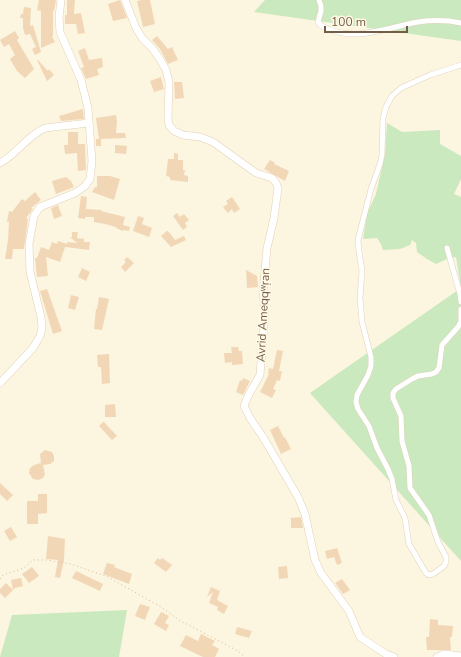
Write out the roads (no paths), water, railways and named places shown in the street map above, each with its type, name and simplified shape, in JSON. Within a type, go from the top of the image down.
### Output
[{"type":"street","points":[[0,382],[33,348],[40,336],[42,328],[41,317],[30,272],[29,254],[31,227],[34,216],[40,207],[75,193],[85,186],[90,178],[92,160],[88,108],[80,80],[60,32],[59,18],[61,0]]},
{"type":"street","name":"Avrid Ameqqʷṛan","points":[[125,0],[136,28],[142,38],[153,49],[166,70],[168,82],[169,126],[174,131],[183,135],[200,137],[213,142],[256,173],[272,178],[276,183],[278,188],[274,218],[267,248],[263,293],[265,310],[260,375],[244,406],[298,497],[305,514],[315,560],[321,573],[349,611],[360,637],[386,654],[394,657]]},
{"type":"street","points":[[319,0],[321,11],[318,22],[320,25],[348,34],[358,35],[426,21],[461,23]]},
{"type":"street","points":[[461,65],[401,88],[392,96],[386,107],[383,118],[382,155],[380,164],[371,189],[358,240],[362,271],[360,298],[362,322],[369,347],[371,362],[368,375],[357,395],[356,402],[358,409],[369,426],[379,453],[388,469],[396,500],[405,518],[409,544],[426,573],[429,575],[433,574],[444,566],[446,557],[438,542],[429,515],[410,488],[409,466],[402,441],[401,416],[393,398],[393,393],[396,389],[418,376],[436,372],[439,368],[442,345],[458,328],[461,321],[461,309]]},
{"type":"street","points":[[0,163],[9,158],[23,143],[40,131],[53,127],[89,123]]},
{"type":"street","points":[[447,248],[461,302]]},
{"type":"street","points":[[438,657],[444,654],[461,656]]}]
